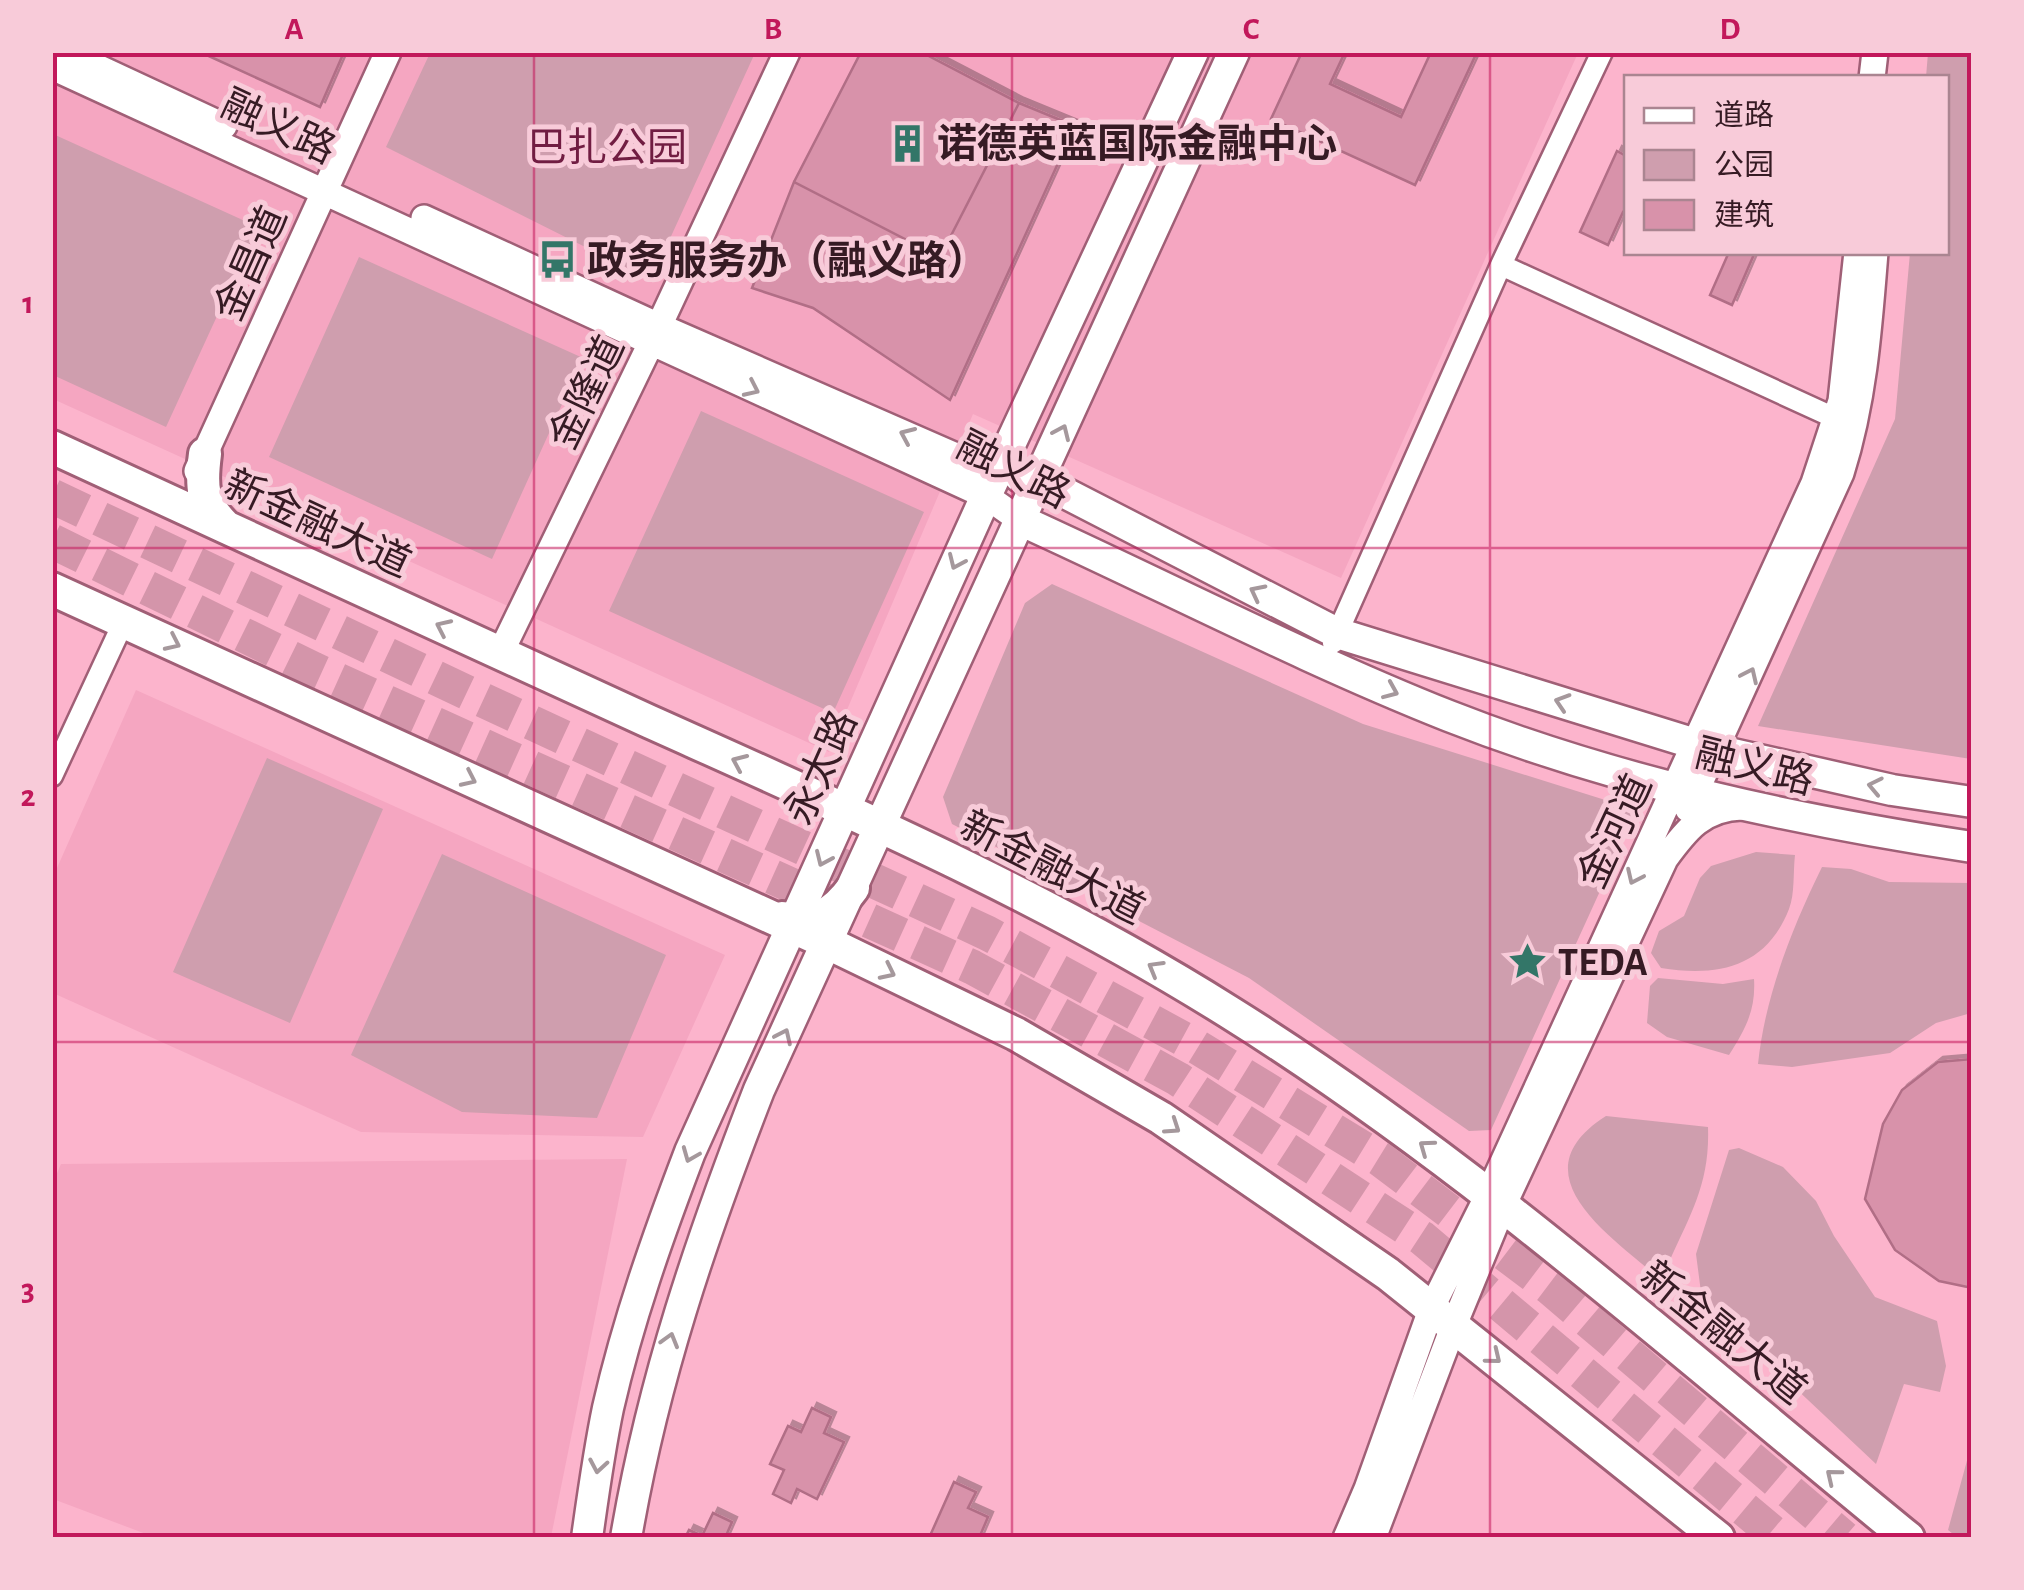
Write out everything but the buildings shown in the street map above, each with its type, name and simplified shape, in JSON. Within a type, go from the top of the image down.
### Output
[{"type":"main road","name":"永太路","points":[[587,1538],[608,1409],[654,1247],[690,1152],[785,921],[844,810],[1193,52]]},
{"type":"main road","name":"永太路","points":[[626,1538],[660,1377],[704,1230],[759,1090],[1234,52]]},
{"type":"main road","name":"新金融大道","points":[[52,448],[881,826],[1106,940],[1227,1010],[1333,1080],[1496,1201],[1908,1538]]},
{"type":"main road","points":[[205,454],[202,496],[209,511],[225,526]]},
{"type":"main road","name":"融义路","points":[[991,484],[1040,480],[1338,633],[1707,751],[1892,790],[1972,802]]},
{"type":"main road","name":"融义路","points":[[1020,520],[1322,662],[1452,716],[1686,790],[1756,808],[1864,831],[1972,847]]},
{"type":"main road","points":[[991,584],[1010,559],[1038,545],[1081,547]]},
{"type":"main road","points":[[52,589],[785,921],[1016,1034],[1161,1118],[1443,1316],[1718,1538]]},
{"type":"main road","points":[[785,921],[824,917],[835,911],[854,888]]},
{"type":"street","name":"融义路","points":[[65,52],[286,164]]},
{"type":"street","name":"金昌道","points":[[177,504],[378,52]]},
{"type":"street","name":"金昌道","points":[[177,504],[205,454],[310,222],[325,175],[388,52]]},
{"type":"street","name":"金隆道","points":[[500,654],[787,52]]},
{"type":"street","points":[[1322,662],[1602,52]]},
{"type":"street","points":[[1876,66],[1892,52]]},
{"type":"street","name":"融义路","points":[[52,67],[286,164],[325,175],[655,334],[991,484],[1020,520]]},
{"type":"street","name":"金河道","points":[[1707,751],[1716,699],[1814,483],[1846,423],[1846,364],[1857,255]]},
{"type":"street","name":"金河道","points":[[1346,1538],[1443,1316],[1686,790],[1828,503],[1846,423],[1866,369],[1875,255]]},
{"type":"street","points":[[1501,266],[1846,423]]},
{"type":"street","points":[[52,776],[124,621]]},
{"type":"street","points":[[1707,751],[1729,793],[1756,808]]},
{"type":"street","name":"金河道","points":[[1496,1201],[1665,859],[1686,790]]},
{"type":"street","points":[[1665,859],[1683,834],[1706,814],[1728,808],[1756,808]]},
{"type":"street","name":"金河道","points":[[1373,1538],[1443,1316]]},
{"type":"shaded area","points":[[53,53],[1578,53],[1341,578],[973,414],[829,752],[53,399]]},
{"type":"shaded area","points":[[136,690],[725,955],[643,1137],[361,1132],[53,993],[53,877]]},
{"type":"shaded area","points":[[627,1159],[551,1537],[154,1537],[53,1499],[52,1185],[61,1164]]},
{"type":"green space","name":"巴扎公园","points":[[430,52],[755,53],[651,280],[386,147]]},
{"type":"green space","points":[[1928,53],[1971,57],[1971,759],[1758,726],[1895,419],[1910,255],[1949,255],[1949,75],[1926,75]]},
{"type":"green space","points":[[53,134],[258,227],[166,427],[53,375]]},
{"type":"green space","points":[[359,257],[583,358],[492,559],[269,457]]},
{"type":"green space","points":[[701,411],[924,512],[833,713],[609,611]]},
{"type":"green space","points":[[1052,584],[1363,724],[1637,810],[1491,1130],[1469,1131],[1249,978],[952,824],[943,797],[1025,603]]},
{"type":"green space","points":[[267,758],[383,809],[290,1023],[173,972]]},
{"type":"green space","points":[[1756,852],[1795,855],[1791,903],[1767,944],[1753,956],[1720,969],[1661,968],[1651,953],[1659,931],[1684,916],[1700,878],[1711,866]]},
{"type":"green space","points":[[442,854],[666,955],[597,1118],[462,1112],[351,1055]]},
{"type":"green space","points":[[1822,867],[1851,869],[1889,882],[1971,883],[1971,1013],[1936,1023],[1890,1053],[1792,1067],[1758,1064],[1781,963]]},
{"type":"green space","points":[[1658,978],[1723,984],[1754,979],[1748,1019],[1729,1055],[1667,1037],[1647,1023],[1650,986]]},
{"type":"green space","points":[[1606,1116],[1708,1127],[1702,1181],[1669,1262],[1647,1268],[1608,1235],[1576,1197],[1569,1177],[1570,1157],[1581,1136]]},
{"type":"green space","points":[[1739,1148],[1783,1167],[1816,1201],[1875,1297],[1937,1321],[1946,1366],[1940,1392],[1904,1384],[1876,1464],[1702,1300],[1696,1254],[1729,1150]]},
{"type":"green space","points":[[1971,1446],[1971,1537],[1957,1537],[1948,1530]]},
{"type":"tunnel","points":[[52,496],[987,933],[1189,1042],[1380,1159],[1549,1287],[1844,1538]]},
{"type":"tunnel","points":[[52,541],[313,669],[972,967],[1178,1079],[1422,1238],[1779,1538]]},
{"type":"place","name":"诺德英蓝国际金融中心","points":[[907,143]]},
{"type":"place","name":"政务服务办（融义路）","points":[[557,260]]},
{"type":"place","name":"TEDA","points":[[1528,961]]}]
